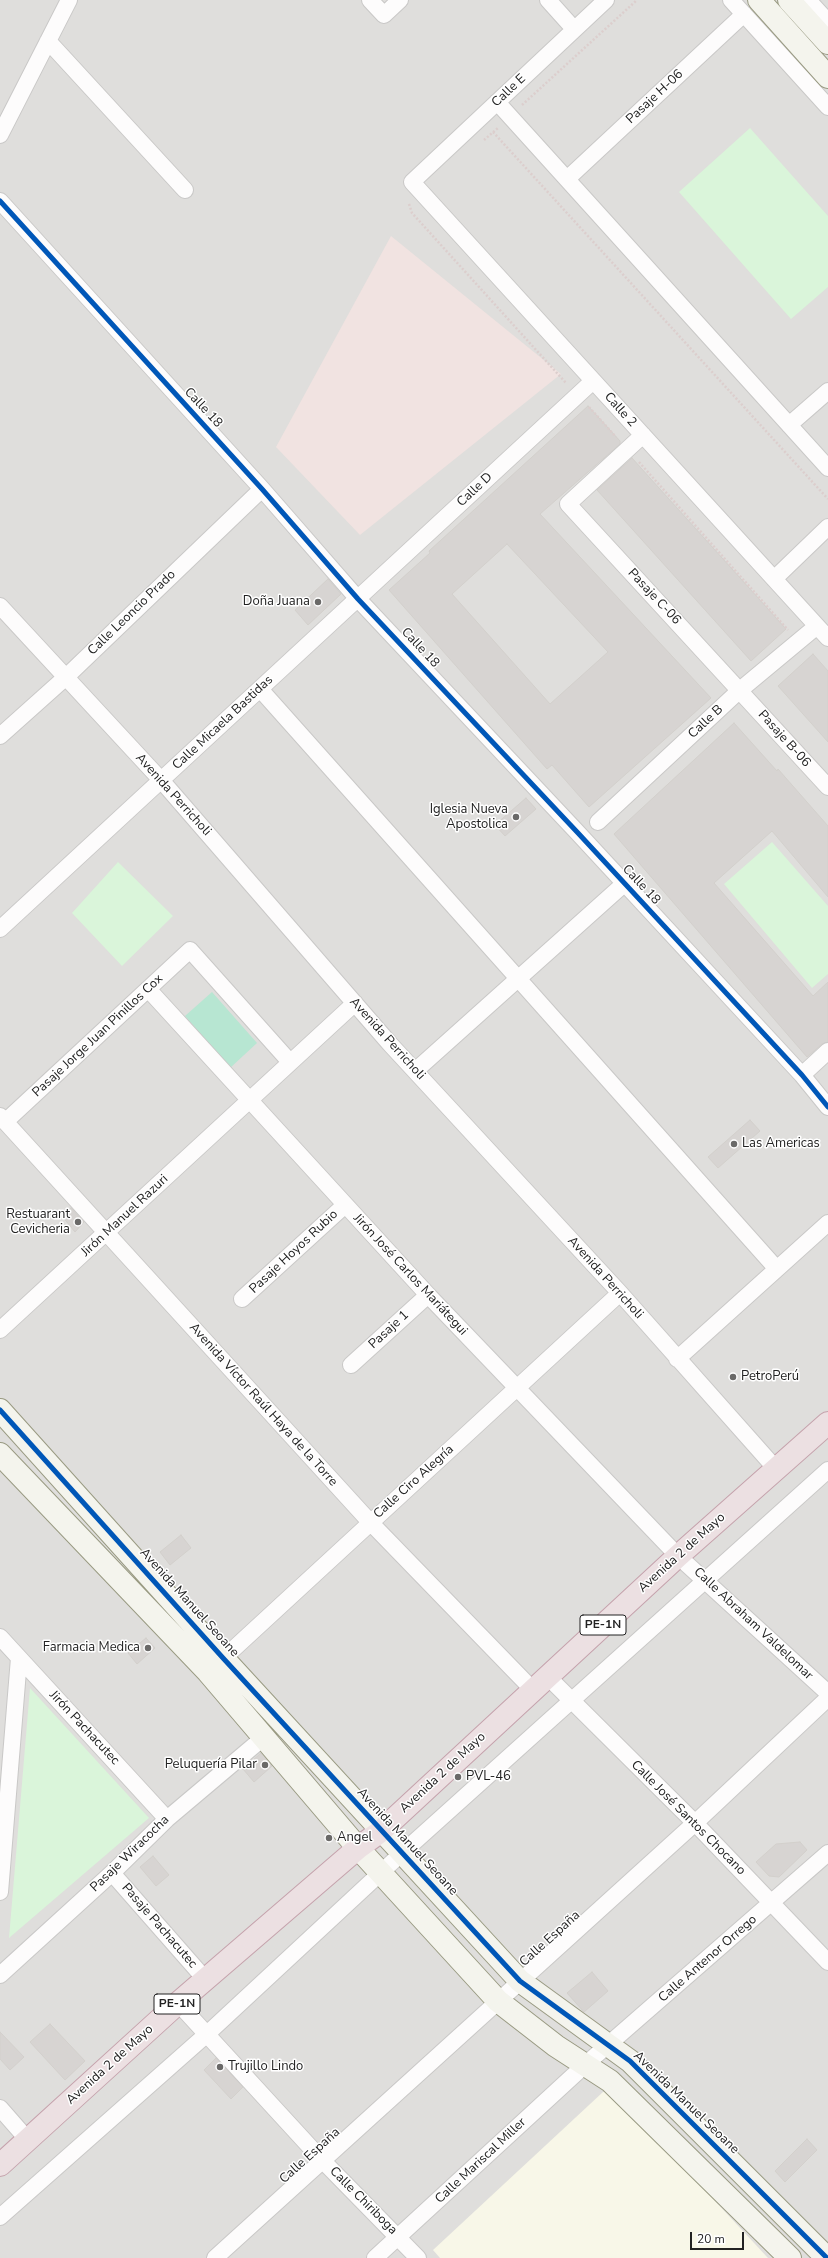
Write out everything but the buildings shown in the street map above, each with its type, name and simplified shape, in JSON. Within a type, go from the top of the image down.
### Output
[{"type":"highway","name":"Avenida 2 de Mayo","points":[[0,2165],[178,2003],[358,1848],[381,1831],[539,1683],[678,1556],[777,1470],[828,1423]]},
{"type":"street","points":[[0,135],[69,0]]},
{"type":"street","points":[[370,0],[384,15],[400,0]]},
{"type":"street","points":[[548,0],[574,29]]},
{"type":"street","name":"Calle E","points":[[412,182],[606,0]]},
{"type":"street","points":[[731,0],[751,7],[828,77]]},
{"type":"street","points":[[789,0],[828,43]]},
{"type":"street","points":[[808,0],[828,22]]},
{"type":"street","points":[[751,7],[828,107]]},
{"type":"street","name":"Pasaje H-06","points":[[567,179],[751,7]]},
{"type":"street","points":[[48,41],[185,190]]},
{"type":"street","points":[[497,102],[828,468]]},
{"type":"street","name":"Calle 2","points":[[412,182],[828,638]]},
{"type":"street","name":"Calle 18","points":[[0,201],[262,488],[358,599],[625,884],[802,1075],[828,1106]]},
{"type":"street","name":"Calle D","points":[[358,599],[593,381]]},
{"type":"street","points":[[789,425],[828,391]]},
{"type":"street","points":[[628,450],[643,435]]},
{"type":"street","name":"Pasaje C-06","points":[[628,450],[568,504],[740,690]]},
{"type":"street","name":"Calle Leoncio Prado","points":[[0,736],[66,677],[262,488]]},
{"type":"street","points":[[774,579],[828,527]]},
{"type":"street","name":"Calle Micaela Bastidas","points":[[0,929],[358,599]]},
{"type":"street","name":"Avenida Perricholi","points":[[0,606],[161,780],[415,1071],[620,1294],[777,1470]]},
{"type":"street","name":"Calle B","points":[[598,822],[740,690],[816,626]]},
{"type":"street","points":[[260,689],[776,1268]]},
{"type":"street","name":"Pasaje B-06","points":[[740,690],[828,787]]},
{"type":"street","points":[[415,1071],[625,884]]},
{"type":"street","name":"Pasaje Jorge Juan Pinillos Cox","points":[[2,1119],[190,950],[290,1062]]},
{"type":"street","name":"Jirón José Carlos Mariátegui","points":[[148,989],[249,1101],[428,1294],[678,1556]]},
{"type":"street","name":"Jirón Manuel Razuri","points":[[0,1330],[355,1003]]},
{"type":"street","points":[[802,1075],[828,1051]]},
{"type":"street","name":"Avenida Víctor Raúl Haya de la Torre","points":[[2,1119],[370,1522],[539,1683]]},
{"type":"street","name":"Pasaje Hoyos Rubio","points":[[242,1299],[345,1205]]},
{"type":"street","points":[[677,1358],[828,1223]]},
{"type":"street","name":"Pasaje 1","points":[[351,1365],[428,1294]]},
{"type":"street","name":"Calle Ciro Alegría","points":[[216,1665],[620,1294]]},
{"type":"street","name":"Avenida Manuel Seoane","points":[[0,1410],[216,1665],[263,1738],[358,1848],[498,2000],[556,2046],[586,2064],[610,2081],[790,2258]]},
{"type":"street","name":"Avenida Manuel Seoane","points":[[0,1454],[216,1665],[381,1831],[520,1981],[630,2061],[827,2258]]},
{"type":"street","points":[[0,2217],[207,2034],[382,1874],[402,1853],[572,1702],[828,1470]]},
{"type":"street","name":"Calle Abraham Valdelomar","points":[[678,1556],[828,1693]]},
{"type":"street","name":"Jirón Pachacutec","points":[[0,1637],[167,1819]]},
{"type":"street","points":[[0,1892],[20,1658]]},
{"type":"street","name":"Calle José Santos Chocano","points":[[539,1683],[572,1702],[695,1823],[828,1962]]},
{"type":"street","name":"Calle España","points":[[215,2258],[695,1823],[828,1698]]},
{"type":"street","name":"Pasaje Wiracocha","points":[[0,1975],[112,1873],[167,1819],[263,1738]]},
{"type":"street","name":"Calle Antenor Orrego","points":[[586,2064],[828,1853]]},
{"type":"street","name":"Pasaje Pachacutec","points":[[112,1873],[206,1979]]},
{"type":"street","name":"Calle Chiriboga","points":[[178,2003],[322,2160],[418,2258]]},
{"type":"street","name":"Calle Mariscal Miller","points":[[375,2258],[586,2064]]},
{"type":"street","points":[[0,2108],[28,2140]]},
{"type":"path","points":[[482,142],[637,0]]},
{"type":"path","points":[[493,132],[828,499]]},
{"type":"path","points":[[412,182],[409,202],[412,213],[628,450],[798,641]]},
{"type":"shaded area","points":[[0,0],[828,0],[828,2258],[0,2258]]},
{"type":"shaded area","points":[[391,236],[561,374],[360,535],[276,447]]},
{"type":"shaded area","points":[[603,2092],[614,2092],[768,2258],[440,2258],[433,2250]]},
{"type":"green space","points":[[750,128],[828,216],[828,287],[791,319],[679,192]]},
{"type":"green space","points":[[772,842],[828,906],[828,974],[812,988],[724,884]]},
{"type":"green space","points":[[118,862],[173,916],[122,966],[72,913]]},
{"type":"green space","points":[[212,992],[257,1043],[230,1068],[185,1016]]},
{"type":"green space","points":[[30,1688],[149,1818],[9,1938]]},
{"type":"cycle path","points":[[0,201],[262,489],[358,599],[578,833],[802,1075],[828,1107]]},
{"type":"cycle path","points":[[0,1410],[223,1658],[520,1981],[630,2061],[827,2258]]},
{"type":"place","name":"Doña Juana","points":[[318,602]]},
{"type":"place","name":"Iglesia Nueva Apostolica","points":[[516,817]]},
{"type":"place","name":"Las Americas","points":[[734,1144]]},
{"type":"place","name":"Restuarant Cevicheria","points":[[78,1222]]},
{"type":"place","name":"PetroPerú","points":[[733,1377]]},
{"type":"place","name":"Farmacia Medica","points":[[148,1648]]},
{"type":"place","name":"Peluquería Pilar","points":[[265,1765]]},
{"type":"place","name":"PVL-46","points":[[458,1777]]},
{"type":"place","name":"Angel","points":[[329,1838]]},
{"type":"place","name":"Trujillo Lindo","points":[[220,2067]]}]
